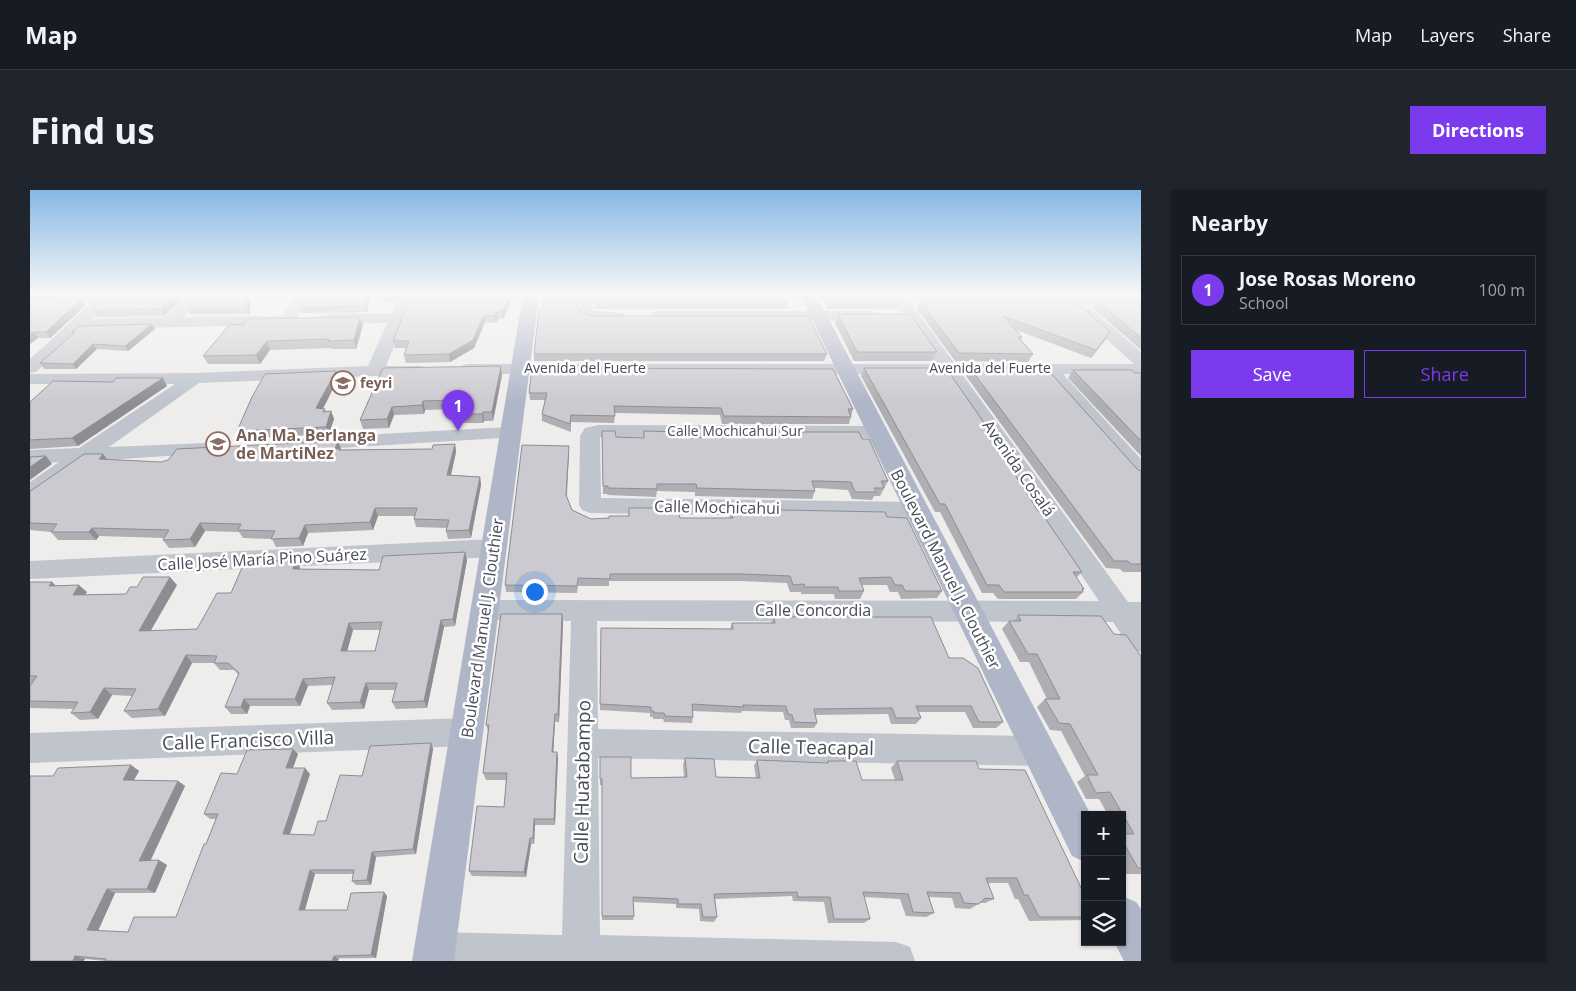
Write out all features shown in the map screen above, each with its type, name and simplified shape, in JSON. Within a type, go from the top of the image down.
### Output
[{"type":"main road","name":"Boulevard Manuel J. Clouthier","points":[[434,956],[526,331]]},
{"type":"main road","name":"Boulevard Manuel J. Clouthier","points":[[826,331],[1081,835]]},
{"type":"main road","points":[[1126,923],[1141,950]]},
{"type":"street","points":[[30,368],[71,331]]},
{"type":"street","points":[[375,370],[392,331]]},
{"type":"street","name":"Avenida Cosalá","points":[[919,331],[1131,612],[1141,641]]},
{"type":"street","points":[[1108,331],[1141,360]]},
{"type":"street","points":[[1047,368],[1141,472]]},
{"type":"street","points":[[30,379],[195,378],[433,369]]},
{"type":"street","name":"Avenida del Fuerte","points":[[452,369],[1141,369]]},
{"type":"street","points":[[30,492],[195,378]]},
{"type":"street","name":"Calle Mochicahui Sur","points":[[592,432],[877,432]]},
{"type":"street","name":"Calle Mochicahui","points":[[592,432],[590,436],[590,505],[916,510]]},
{"type":"street","points":[[291,444],[510,433]]},
{"type":"street","points":[[30,457],[232,448]]},
{"type":"street","name":"Calle José María Pino Suárez","points":[[30,570],[494,548]]},
{"type":"street","name":"Calle Concordia","points":[[485,610],[1131,612]]},
{"type":"street","name":"Calle Huatabampo","points":[[581,954],[584,610]]},
{"type":"street","name":"Calle Francisco Villa","points":[[30,748],[467,732]]},
{"type":"street","name":"Calle Teacapal","points":[[583,743],[1039,751]]},
{"type":"street","points":[[434,956],[581,954],[896,961]]},
{"type":"building","points":[[30,331],[47,331],[33,332],[30,334]]},
{"type":"building","points":[[143,331],[125,346],[93,344],[73,364],[40,363],[75,332],[72,332]]},
{"type":"building","points":[[224,331],[356,331],[354,340],[267,341],[256,355],[203,356]]},
{"type":"building","points":[[397,331],[477,331],[473,340],[449,354],[404,355],[409,341],[393,341]]},
{"type":"building","points":[[537,331],[815,331],[827,354],[534,354]]},
{"type":"building","points":[[846,331],[922,331],[937,352],[857,352]]},
{"type":"building","points":[[942,331],[1017,331],[1022,337],[1018,337],[1033,354],[959,353]]},
{"type":"building","points":[[1044,331],[1109,331],[1110,332],[1096,350]]},
{"type":"building","points":[[1133,331],[1141,331],[1141,338]]},
{"type":"building","points":[[501,366],[492,412],[455,414],[457,400],[423,401],[422,405],[392,407],[387,419],[360,420],[383,368]]},
{"type":"building","points":[[532,368],[833,369],[853,409],[848,409],[851,417],[724,416],[721,408],[614,406],[615,416],[571,415],[570,424],[542,414],[547,393],[529,393]]},
{"type":"building","points":[[864,368],[946,368],[1017,470],[1012,470],[1038,511],[1040,511],[1082,572],[1073,572],[1084,589],[1082,589],[1083,592],[1004,592],[999,585],[987,585],[945,504],[940,504]]},
{"type":"building","points":[[970,368],[1046,368],[1138,470],[1141,471],[1141,564],[1131,564],[1128,561],[1114,561]]},
{"type":"building","points":[[1073,370],[1131,370],[1135,373],[1141,373],[1141,441]]},
{"type":"building","points":[[336,371],[316,408],[325,409],[323,412],[331,411],[326,427],[237,431],[252,397],[265,374]]},
{"type":"building","points":[[116,378],[163,378],[72,438],[30,440],[30,402],[53,381],[113,382]]},
{"type":"building","points":[[602,431],[615,431],[616,437],[644,438],[644,431],[681,432],[690,438],[729,436],[728,432],[859,432],[862,439],[869,439],[888,481],[881,481],[884,488],[874,488],[876,492],[855,492],[851,482],[820,481],[812,481],[815,491],[697,488],[696,484],[657,484],[657,489],[608,488],[608,486],[603,486]]},
{"type":"building","points":[[338,441],[335,449],[339,450],[432,449],[433,445],[455,444],[447,475],[480,477],[469,530],[446,531],[449,520],[414,519],[417,508],[375,508],[370,522],[305,525],[299,538],[271,539],[275,531],[238,530],[241,524],[200,523],[190,539],[163,540],[169,530],[92,528],[89,532],[51,532],[57,524],[30,523],[30,491],[84,454],[103,454],[99,459],[161,462],[168,460],[177,449]]},
{"type":"building","points":[[522,445],[569,446],[566,495],[572,510],[591,519],[609,518],[609,516],[629,516],[629,508],[659,508],[659,513],[679,513],[680,518],[733,518],[731,509],[885,512],[887,517],[907,518],[942,591],[905,591],[902,585],[895,585],[891,577],[859,578],[864,591],[839,591],[838,587],[793,585],[790,576],[743,574],[610,574],[610,579],[578,578],[577,586],[505,585]]},
{"type":"building","points":[[46,456],[30,467],[30,457]]},
{"type":"building","points":[[465,552],[453,619],[441,620],[424,701],[392,702],[397,683],[366,683],[360,702],[327,703],[335,677],[303,679],[295,699],[244,699],[241,707],[225,707],[239,673],[228,663],[214,663],[217,656],[186,655],[158,709],[124,711],[136,689],[104,688],[90,712],[71,713],[78,702],[30,701],[30,686],[37,676],[30,676],[30,582],[52,582],[49,586],[79,585],[73,595],[126,594],[130,587],[137,587],[143,577],[170,577],[139,631],[197,629],[217,593],[231,593],[244,563],[296,560],[293,569],[379,570],[383,556]],"holes":[[[382,622],[375,651],[341,651],[349,623]]]},
{"type":"building","points":[[501,614],[562,614],[558,714],[555,714],[552,752],[557,752],[554,819],[534,819],[533,838],[530,838],[524,872],[469,871],[477,806],[504,807],[507,773],[483,773],[489,725],[486,725]]},
{"type":"building","points":[[1018,615],[1101,616],[1114,634],[1126,635],[1141,656],[1141,868],[1138,868],[1126,847],[1126,834],[1134,834],[1126,820],[1126,811],[1121,811],[1110,792],[1096,793],[1087,775],[1098,775],[1070,724],[1059,723],[1045,699],[1060,699],[1037,654],[1028,654],[1009,621],[1021,621]]},
{"type":"building","points":[[774,617],[931,617],[949,658],[963,658],[978,668],[1003,722],[979,722],[971,706],[916,706],[921,718],[896,718],[892,708],[814,709],[817,723],[794,722],[792,715],[788,714],[786,706],[743,705],[744,707],[692,704],[693,717],[665,716],[664,713],[654,713],[654,711],[651,711],[651,707],[600,704],[601,628],[733,629],[732,623],[775,623]]},
{"type":"building","points":[[431,743],[413,849],[372,852],[367,880],[352,881],[354,870],[310,870],[299,910],[347,910],[351,893],[384,892],[371,955],[334,956],[332,961],[105,961],[106,959],[75,956],[73,961],[30,961],[30,776],[53,776],[58,768],[131,765],[123,780],[178,781],[139,861],[159,860],[147,889],[107,889],[87,930],[128,932],[134,917],[176,917],[204,844],[206,844],[218,814],[204,814],[221,773],[237,774],[247,750],[293,749],[286,768],[305,768],[283,834],[314,835],[318,821],[326,821],[340,775],[362,776],[370,746]]},
{"type":"building","points":[[600,757],[631,757],[631,778],[687,777],[685,758],[714,759],[716,777],[760,778],[757,760],[828,763],[828,761],[856,761],[862,780],[903,780],[897,761],[976,761],[979,769],[1025,770],[1081,888],[1081,917],[1039,917],[1028,895],[1024,895],[1017,878],[986,878],[994,899],[985,898],[979,904],[964,903],[960,893],[927,892],[934,913],[913,912],[908,894],[863,892],[870,919],[834,919],[830,897],[798,897],[797,892],[714,894],[717,917],[703,917],[701,904],[678,904],[678,899],[633,897],[634,916],[602,916],[602,779],[600,779]]},
{"type":"place","name":"feyri","points":[[343,383]]},
{"type":"place","name":"Jose Rosas Moreno","points":[[458,431]]},
{"type":"place","name":"Ana Ma. Berlanga de MartiNez","points":[[218,444]]}]
